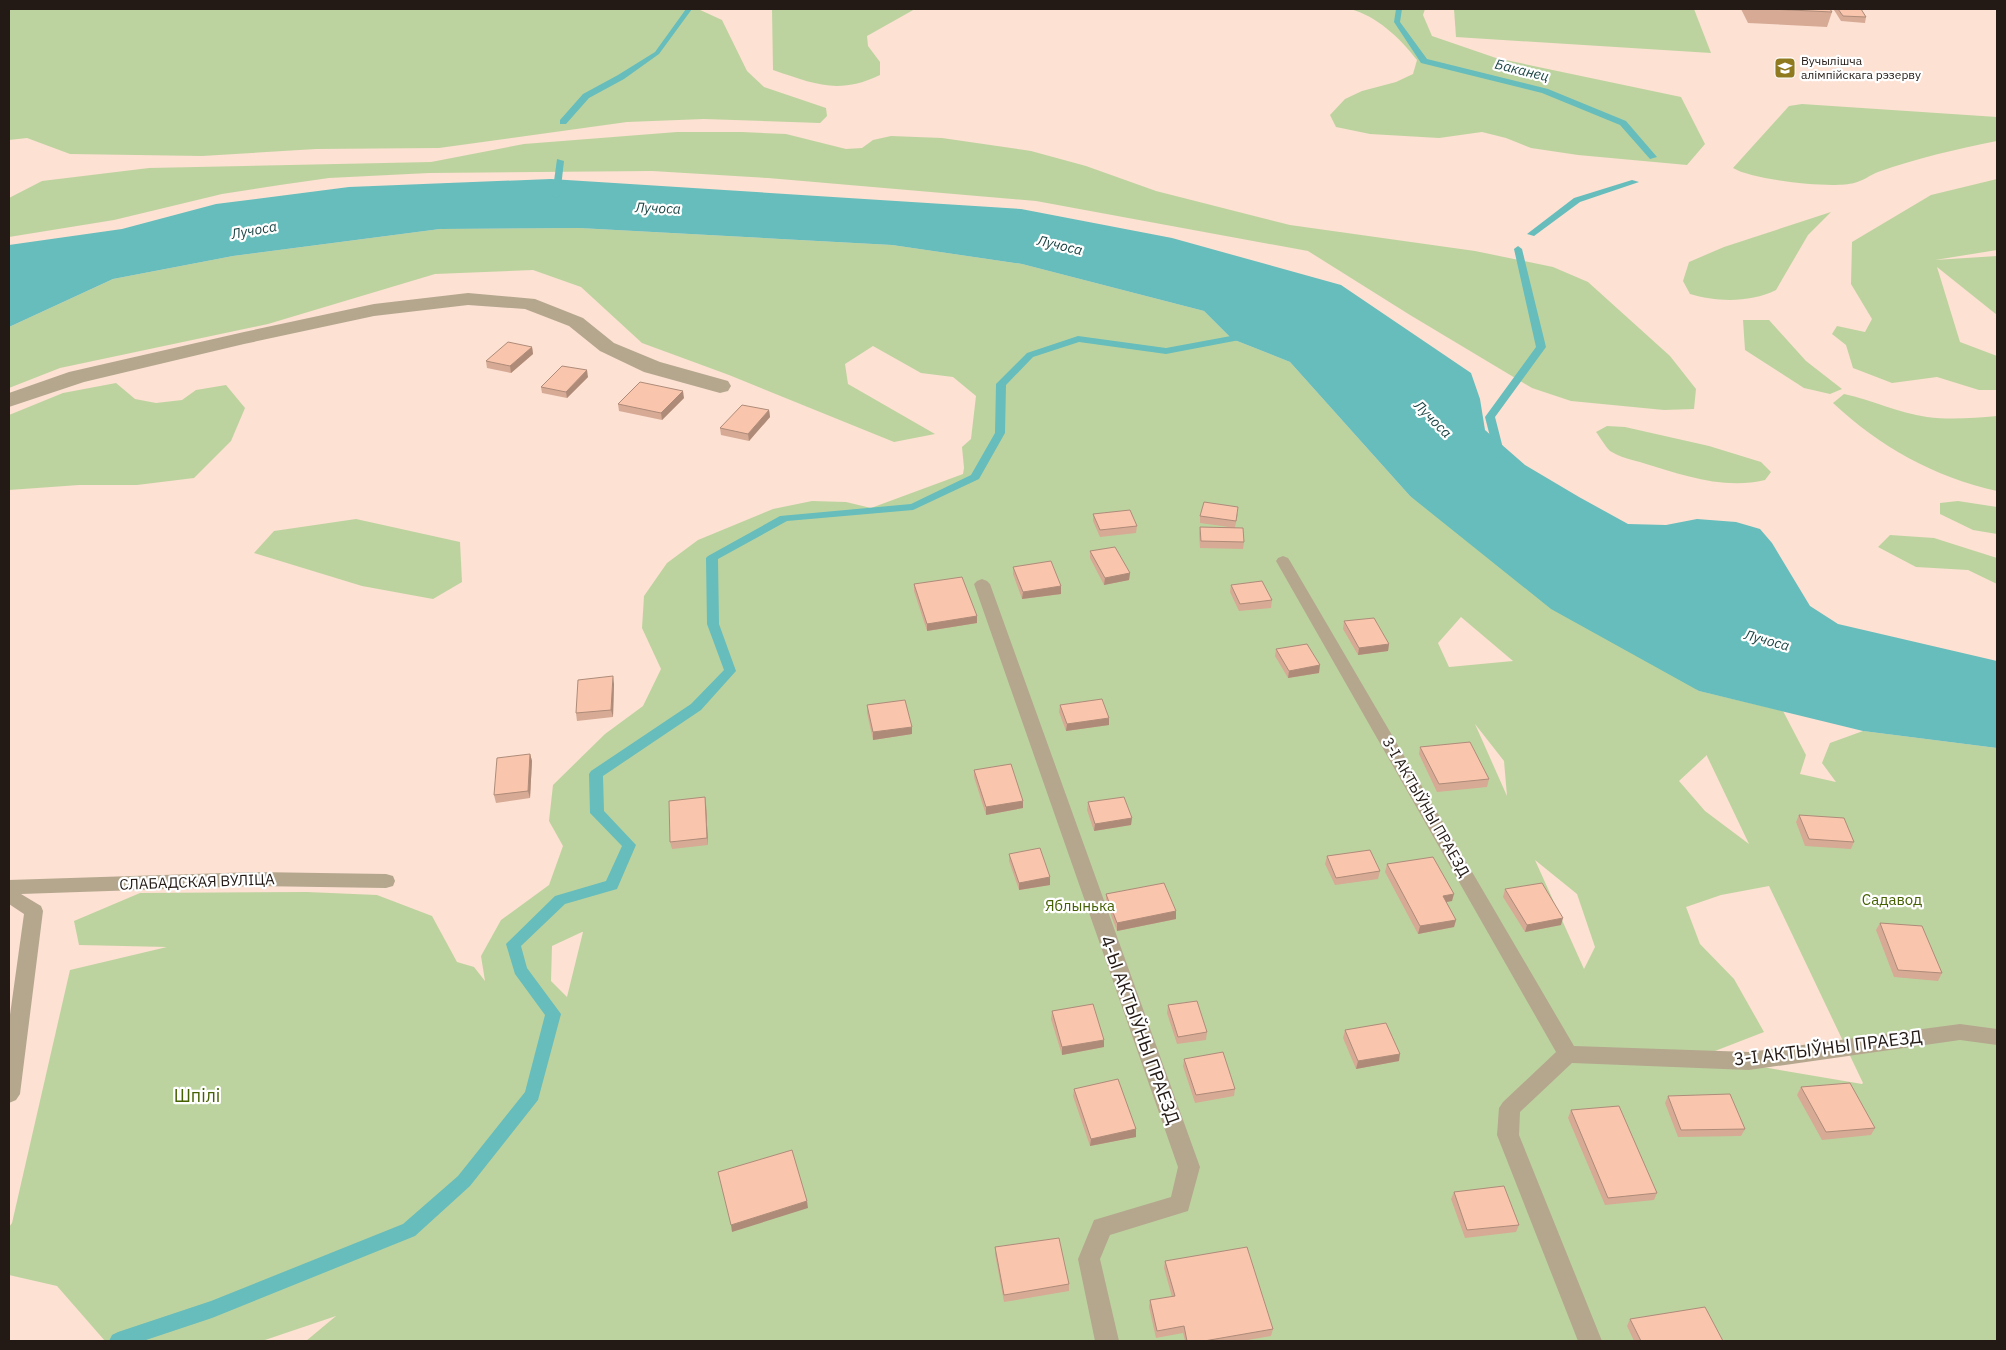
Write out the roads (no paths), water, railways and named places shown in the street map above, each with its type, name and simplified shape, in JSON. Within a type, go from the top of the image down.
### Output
[{"type":"street","points":[[9,400],[77,377],[374,310],[468,299],[528,303],[576,322],[607,347],[652,367],[720,386]]},
{"type":"lane","name":"3-І АКТЫЎНЫ ПРАЕЗД","points":[[1283,561],[1568,1054],[1750,1061],[1960,1032],[1997,1037]]},
{"type":"lane","name":"4-Ы АКТЫЎНЫ ПРАЕЗД","points":[[982,584],[1189,1167],[1180,1204],[1102,1227],[1089,1259],[1107,1341]]},
{"type":"lane","name":"СЛАБАДСКАЯ ВУЛІЦА","points":[[9,887],[255,879],[386,881]]},
{"type":"lane","points":[[9,895],[34,911],[9,1094]]},
{"type":"lane","points":[[1568,1054],[1510,1108],[1508,1135],[1590,1341]]},
{"type":"water","name":"Лучоса","points":[[551,179],[1021,209],[1172,238],[1341,285],[1471,373],[1480,399],[1485,430],[1525,465],[1579,497],[1628,524],[1666,525],[1697,519],[1736,522],[1760,529],[1772,543],[1810,606],[1838,624],[1997,661],[1997,748],[1863,731],[1699,691],[1551,609],[1410,496],[1290,362],[1232,339],[1204,311],[1022,264],[892,245],[579,228],[440,229],[233,256],[113,279],[9,327],[9,245],[122,229],[216,204],[349,187]]},
{"type":"waterway","points":[[563,122],[586,96],[621,77],[657,53],[689,9]]},
{"type":"waterway","name":"Баканец","points":[[1399,9],[1397,22],[1424,61],[1545,91],[1623,123],[1653,157]]},
{"type":"waterway","points":[[556,196],[560,161]]},
{"type":"waterway","name":"Баканец","points":[[1531,234],[1577,200],[1635,182]]},
{"type":"waterway","name":"Баканец","points":[[1500,456],[1490,417],[1541,347],[1518,249]]},
{"type":"waterway","points":[[118,1341],[212,1309],[409,1230],[464,1181],[532,1095],[553,1014],[520,970],[513,944],[560,900],[612,885],[629,845],[597,813],[596,774],[696,707],[730,671],[713,624],[712,558],[784,518],[913,507],[975,477],[1000,433],[1001,384],[1030,355],[1078,339],[1166,351],[1247,336]]},
{"type":"place","name":"Вучылішча алімпійскага рэзерву","points":[[1785,68]]},
{"type":"park label","name":"Садавод","points":[[1892,900]]},
{"type":"park label","name":"Яблынька","points":[[1080,906]]},
{"type":"park label","name":"Шпілі","points":[[197,1096]]}]
